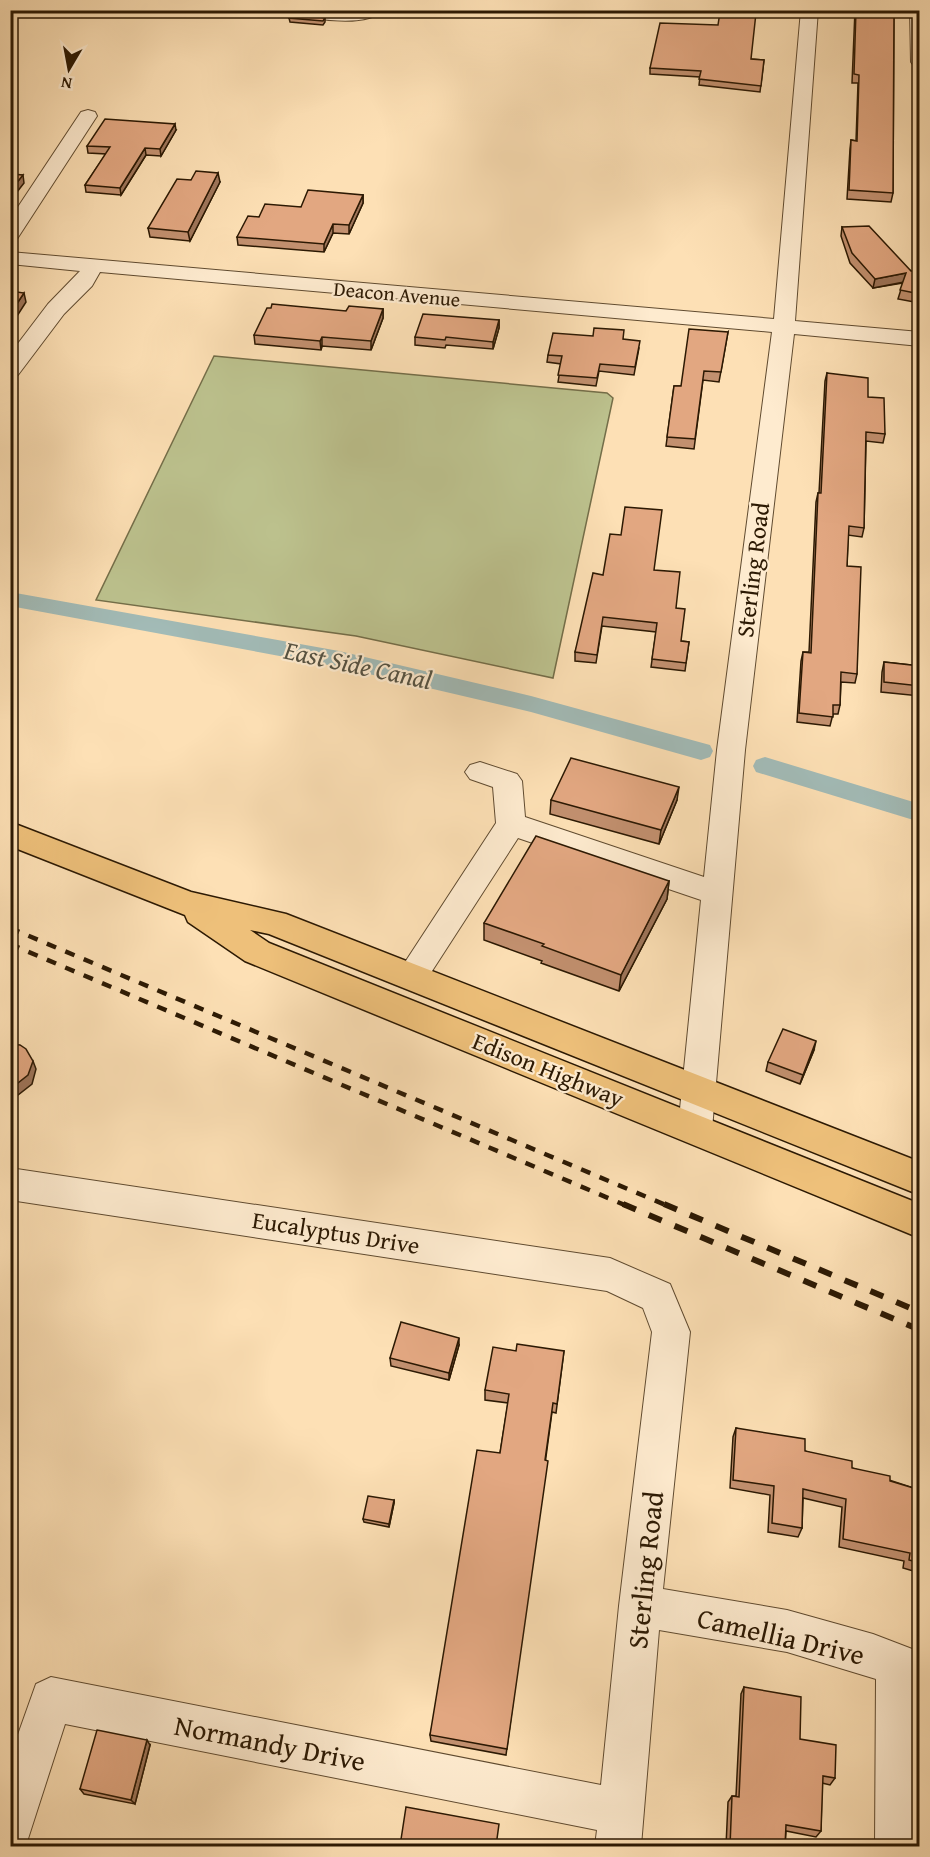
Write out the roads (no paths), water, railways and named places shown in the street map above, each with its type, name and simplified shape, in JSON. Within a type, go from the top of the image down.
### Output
[{"type":"main road","name":"Edison Highway","points":[[10,833],[186,903],[274,922],[920,1179]]},
{"type":"main road","name":"Edison Highway","points":[[186,903],[257,952],[920,1221]]},
{"type":"street","points":[[298,10],[334,14],[368,13],[375,10]]},
{"type":"street","name":"Sterling Road","points":[[694,1129],[715,893],[731,750],[784,328],[810,10]]},
{"type":"street","points":[[918,10],[920,62]]},
{"type":"street","points":[[10,235],[88,116]]},
{"type":"street","name":"Deacon Avenue","points":[[10,258],[920,339]]},
{"type":"street","points":[[10,370],[56,309],[84,281],[94,266]]},
{"type":"street","points":[[412,976],[511,824],[507,781],[480,772]]},
{"type":"street","points":[[511,824],[715,893]]},
{"type":"street","name":"Eucalyptus Drive","points":[[10,1184],[610,1275],[657,1296]]},
{"type":"street","name":"Sterling Road","points":[[620,1829],[640,1606],[671,1332],[657,1296]]},
{"type":"street","name":"Camellia Drive","points":[[640,1606],[787,1631],[909,1669]]},
{"type":"street","points":[[898,1846],[909,1669]]},
{"type":"street","name":"Normandy Drive","points":[[10,1829],[51,1699],[620,1829]]},
{"type":"waterway","name":"East Side Canal","points":[[10,599],[339,659],[531,704],[701,751]]},
{"type":"waterway","name":"East Side Canal","points":[[765,766],[920,813]]},
{"type":"railway","points":[[10,928],[668,1206]]},
{"type":"railway","points":[[10,944],[627,1206]]},
{"type":"railway","points":[[623,1204],[920,1330]]},
{"type":"railway","points":[[664,1204],[920,1312]]}]
